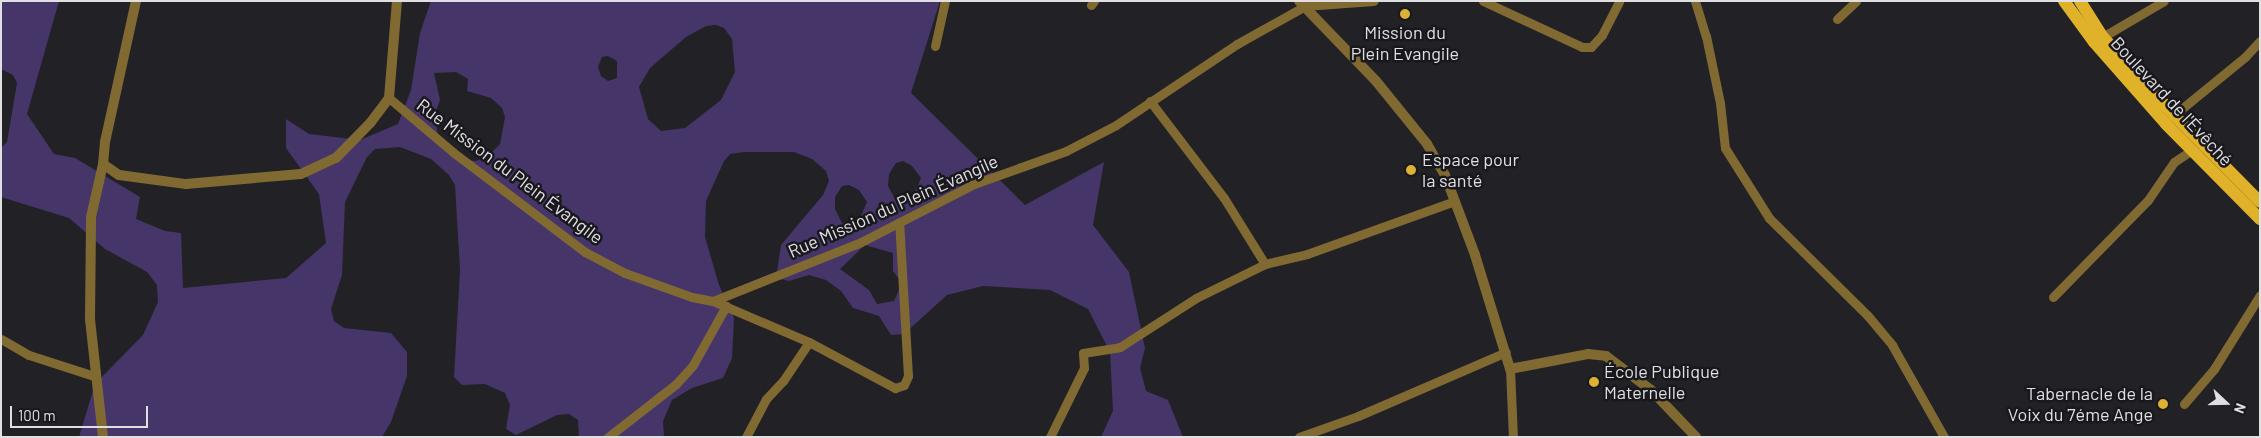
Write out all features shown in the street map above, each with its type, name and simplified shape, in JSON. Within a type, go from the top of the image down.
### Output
[{"type":"main road","name":"Boulevard de l'Évêché","points":[[2064,1],[2192,150],[2260,220]]},
{"type":"main road","name":"Boulevard de l'Évêché","points":[[2080,1],[2098,39],[2258,197]]},
{"type":"street","points":[[103,437],[94,376],[90,319],[91,217],[103,164],[105,142],[136,1]]},
{"type":"street","points":[[103,164],[119,175],[186,184],[301,174],[336,158],[370,122],[389,98],[397,1]]},
{"type":"street","points":[[935,46],[945,1]]},
{"type":"street","name":"Rue Mission du Plein Évangile","points":[[389,98],[454,153],[586,252],[625,273],[692,297],[713,301],[861,242],[974,184],[1066,151],[1116,125],[1237,44],[1302,4],[1374,1]]},
{"type":"street","points":[[1483,1],[1582,47],[1591,47],[1602,35],[1619,1]]},
{"type":"street","points":[[1695,1],[1720,103],[1725,148],[1769,218],[1868,316],[1892,345],[1944,437]]},
{"type":"street","points":[[1837,19],[1856,1]]},
{"type":"street","points":[[2098,39],[2164,1]]},
{"type":"street","points":[[1302,4],[1376,81],[1427,144],[1455,201],[1506,352],[1510,369],[1513,437]]},
{"type":"street","points":[[2174,115],[2245,57],[2260,41]]},
{"type":"street","points":[[1150,101],[1224,198],[1265,264]]},
{"type":"street","points":[[2054,297],[2148,200],[2174,162],[2192,150]]},
{"type":"street","points":[[1050,437],[1084,368],[1083,353],[1120,347],[1196,298],[1265,264],[1306,254],[1455,201]]},
{"type":"street","points":[[713,301],[809,342],[886,385],[895,388],[904,385],[908,376],[908,354],[899,222]]},
{"type":"street","points":[[2184,404],[2214,369],[2260,295]]},
{"type":"street","points":[[608,437],[682,378],[693,366],[726,306]]},
{"type":"street","points":[[1,339],[29,355],[94,376]]},
{"type":"street","points":[[746,437],[766,399],[783,381],[809,342]]},
{"type":"street","points":[[1299,437],[1358,416],[1506,352]]},
{"type":"street","points":[[1510,369],[1588,354],[1606,356],[1651,390],[1696,437]]},
{"type":"shaded area","points":[[1,1],[59,1],[27,114],[54,154],[75,158],[140,197],[136,219],[165,231],[181,233],[183,288],[286,278],[326,243],[319,194],[286,148],[286,119],[309,134],[360,140],[398,124],[411,90],[420,33],[431,1],[940,1],[911,93],[1025,205],[1104,162],[1093,225],[1129,272],[1145,348],[1140,368],[1146,391],[1168,400],[1183,437],[1101,437],[1113,411],[1110,352],[1088,309],[1050,290],[983,286],[947,295],[904,334],[891,335],[879,316],[853,308],[841,291],[826,280],[809,275],[789,281],[776,278],[781,245],[823,195],[829,181],[826,171],[812,159],[794,152],[744,152],[730,154],[724,161],[706,201],[705,237],[719,285],[734,318],[732,358],[723,378],[692,388],[672,400],[663,421],[664,437],[579,437],[578,420],[569,414],[557,415],[516,435],[506,429],[510,405],[505,393],[485,384],[462,385],[454,377],[460,270],[455,185],[449,175],[431,159],[400,147],[375,149],[367,157],[345,202],[342,275],[331,309],[334,321],[344,328],[391,333],[407,352],[407,376],[391,422],[382,437],[79,437],[95,384],[143,335],[158,302],[157,285],[147,272],[105,249],[69,218],[1,197],[1,148],[7,142],[17,83],[13,75],[1,69]],"holes":[[[716,25],[724,28],[732,39],[735,72],[721,100],[685,128],[661,131],[648,119],[639,87],[650,68],[686,37],[706,26]],[[608,56],[617,61],[617,78],[608,81],[601,76],[598,67],[602,57]],[[456,72],[468,79],[467,91],[491,98],[502,108],[505,117],[500,144],[487,157],[476,161],[463,160],[447,153],[437,132],[436,111],[440,100],[434,73]],[[903,161],[912,166],[921,178],[913,197],[895,199],[888,186],[889,174],[896,163]],[[849,185],[859,190],[867,202],[859,220],[842,223],[835,209],[835,197],[842,186]],[[865,245],[893,253],[893,271],[902,283],[894,301],[877,304],[869,290],[840,269]]]},
{"type":"place","name":"Mission du Plein Evangile","points":[[1405,14]]},
{"type":"place","name":"Espace pour la santé","points":[[1411,170]]},
{"type":"place","name":"École Publique Maternelle","points":[[1594,382]]},
{"type":"place","name":"Tabernacle de la Voix du 7éme Ange","points":[[2163,404]]}]
